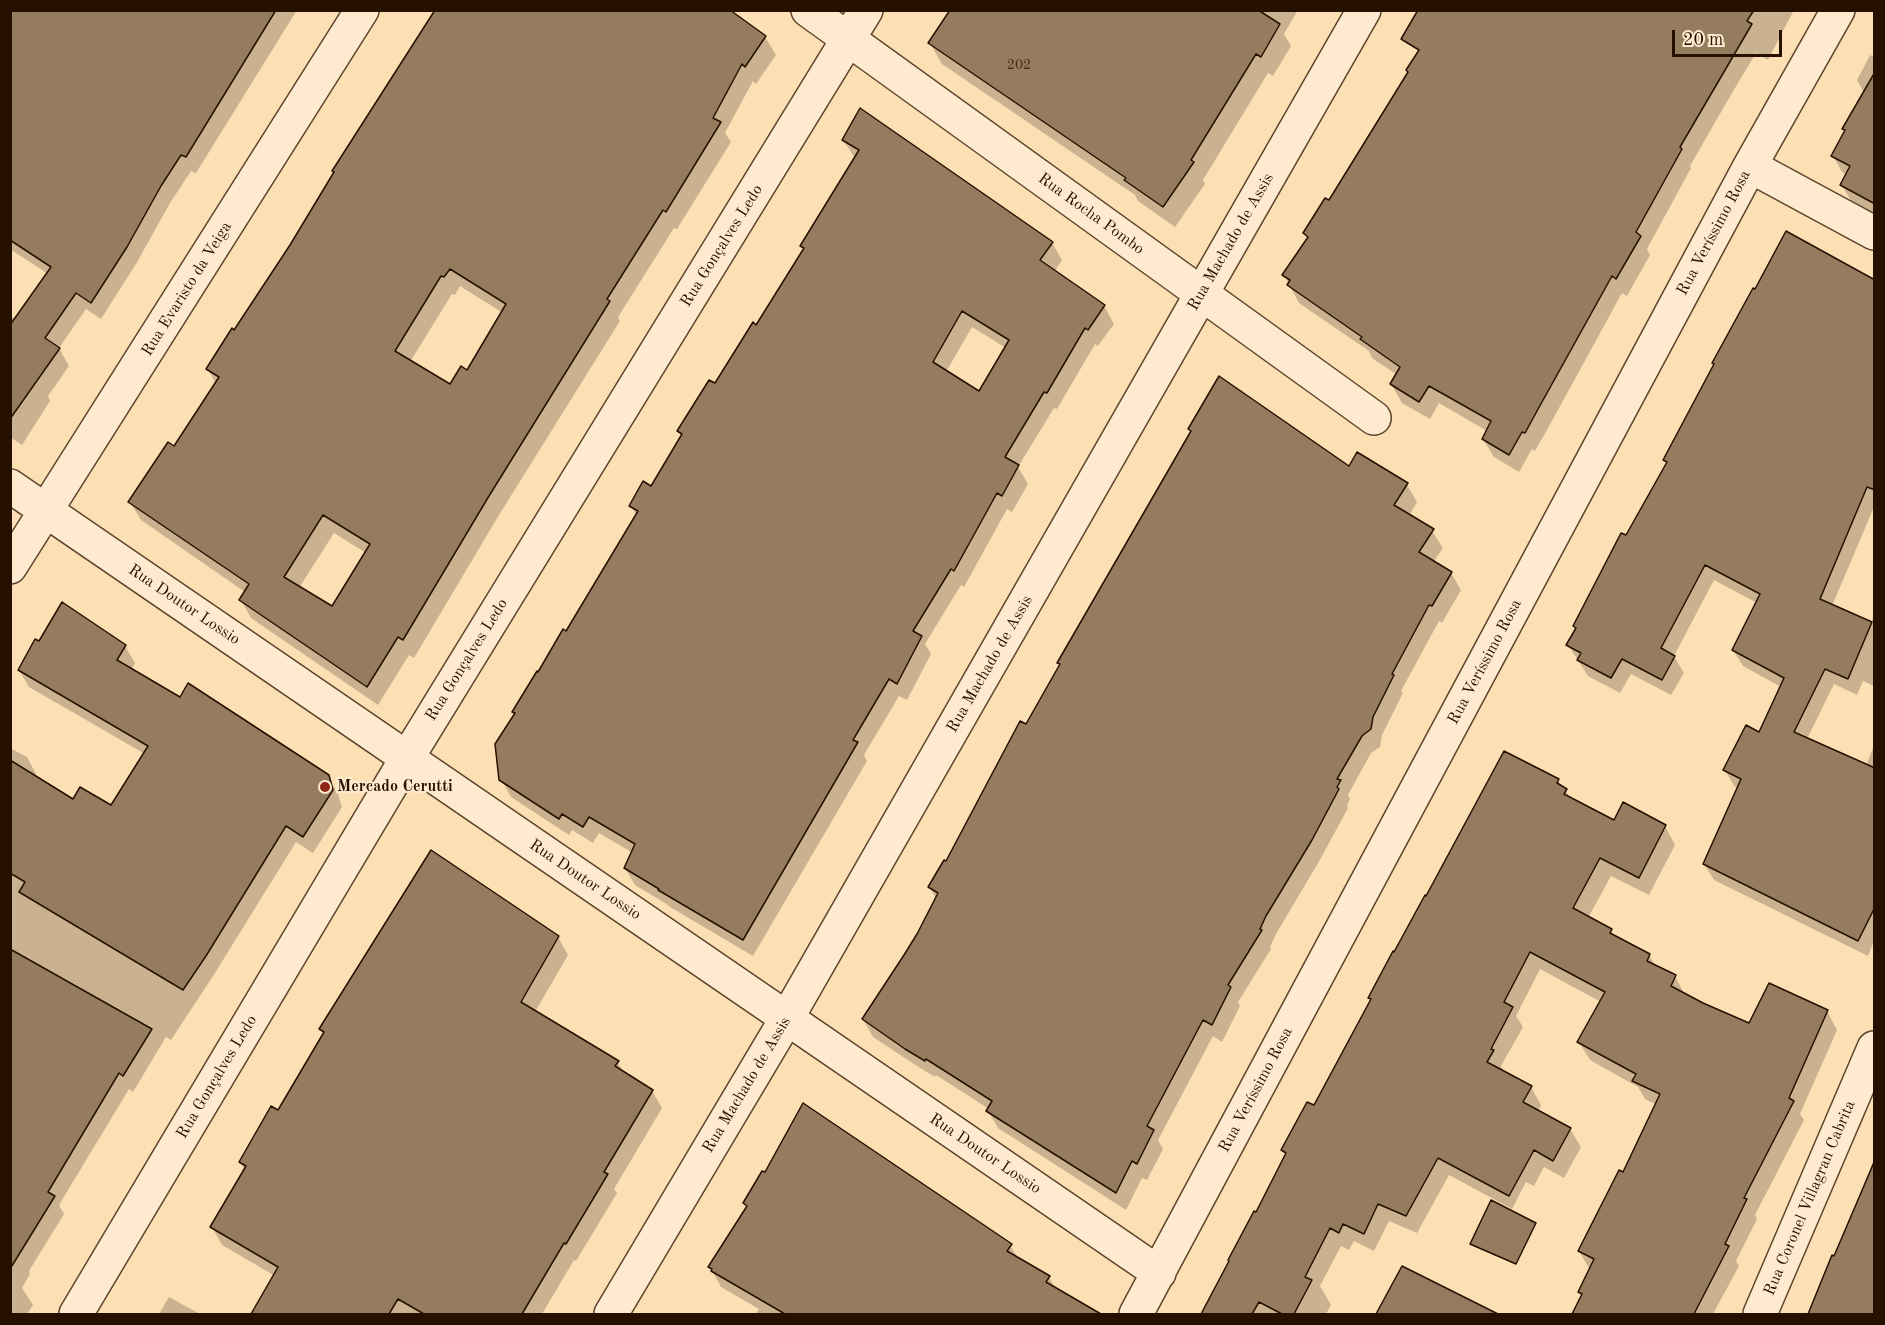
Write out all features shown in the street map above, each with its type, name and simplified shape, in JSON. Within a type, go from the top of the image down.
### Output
[{"type":"street","name":"Rua Evaristo da Veiga","points":[[10,567],[362,10]]},
{"type":"street","name":"Rua Rocha Pombo","points":[[808,10],[1374,418]]},
{"type":"street","name":"Rua Gonçalves Ledo","points":[[76,1314],[407,758],[866,10]]},
{"type":"street","name":"Rua Machado de Assis","points":[[611,1314],[787,1018],[1364,10]]},
{"type":"street","name":"Rua Veríssimo Rosa","points":[[1136,1314],[1750,166],[1838,10]]},
{"type":"street","points":[[1750,166],[1875,233]]},
{"type":"street","name":"Rua Doutor Lossio","points":[[10,486],[1159,1273]]},
{"type":"street","name":"Rua Coronel Villagran Cabrita","points":[[1760,1314],[1875,1048]]},
{"type":"building","points":[[10,10],[276,10],[186,157],[181,155],[161,186],[127,247],[91,303],[76,293],[45,338],[60,348],[10,419],[10,325],[51,267],[10,240]]},
{"type":"building","points":[[435,10],[730,10],[766,36],[745,67],[742,64],[713,118],[721,122],[666,212],[663,210],[607,299],[610,301],[403,640],[398,637],[367,687],[239,600],[249,584],[128,502],[168,442],[174,446],[219,377],[206,369],[290,245],[334,172],[332,171]],"holes":[[[450,269],[506,304],[467,370],[461,366],[450,384],[395,351],[441,276],[444,277]],[[323,515],[370,544],[332,606],[284,577]]]},
{"type":"building","points":[[950,10],[1258,10],[1280,24],[1261,57],[1256,54],[1191,160],[1194,162],[1163,207],[1124,180],[1126,178],[928,43]]},
{"type":"building","points":[[1418,10],[1754,10],[1747,21],[1752,24],[1680,147],[1682,149],[1636,232],[1641,236],[1616,279],[1612,276],[1525,433],[1522,432],[1509,455],[1482,439],[1491,421],[1429,386],[1419,402],[1390,384],[1400,367],[1360,339],[1362,337],[1287,285],[1290,280],[1282,275],[1308,237],[1303,233],[1325,198],[1329,200],[1408,72],[1406,70],[1419,50],[1401,39]]},
{"type":"building","points":[[1875,72],[1875,204],[1840,185],[1850,166],[1831,156],[1845,130],[1842,129]]},
{"type":"building","points":[[860,108],[1053,242],[1040,260],[1105,305],[1088,330],[1085,328],[1047,393],[1044,392],[1005,457],[1019,465],[1002,496],[997,493],[954,571],[951,569],[913,631],[922,636],[897,684],[889,679],[853,740],[858,742],[743,940],[624,868],[635,844],[589,817],[583,827],[562,814],[559,819],[499,780],[495,744],[515,713],[512,712],[537,671],[563,629],[566,631],[638,511],[629,506],[643,481],[651,486],[682,434],[677,431],[709,380],[715,383],[753,322],[756,325],[804,248],[800,246],[859,150],[842,140]],"holes":[[[962,311],[1009,340],[979,391],[933,362]]]},
{"type":"building","points":[[1786,231],[1875,280],[1875,490],[1867,487],[1820,599],[1872,622],[1848,679],[1825,669],[1794,732],[1875,768],[1875,907],[1858,941],[1703,864],[1741,779],[1723,770],[1746,725],[1759,732],[1784,678],[1732,650],[1760,594],[1705,565],[1661,648],[1675,656],[1662,680],[1622,659],[1611,678],[1577,660],[1581,653],[1566,645],[1576,628],[1573,626],[1621,533],[1626,535],[1667,462],[1663,460],[1714,364],[1712,363]]},
{"type":"building","points":[[1219,376],[1349,466],[1357,452],[1408,483],[1394,505],[1434,529],[1419,552],[1452,572],[1432,606],[1429,605],[1392,674],[1394,675],[1373,717],[1371,729],[1362,736],[1337,779],[1341,780],[1337,787],[1339,789],[1312,840],[1266,916],[1260,929],[1262,930],[1228,985],[1231,987],[1212,1025],[1203,1020],[1147,1126],[1154,1130],[1137,1164],[1132,1161],[1116,1193],[986,1111],[992,1101],[926,1059],[925,1061],[905,1049],[862,1019],[917,934],[938,893],[928,887],[944,860],[946,861],[1020,721],[1026,724],[1060,664],[1057,663],[1191,431],[1188,429]]},
{"type":"building","points":[[62,602],[126,645],[117,660],[180,697],[188,683],[329,775],[333,790],[303,837],[286,826],[183,990],[19,892],[25,882],[10,873],[10,760],[73,799],[80,787],[111,805],[148,746],[18,670],[35,639],[39,641]]},
{"type":"building","points":[[1504,751],[1559,779],[1557,783],[1567,789],[1564,794],[1614,820],[1623,802],[1666,825],[1639,878],[1600,858],[1573,908],[1612,929],[1610,933],[1650,954],[1647,961],[1676,975],[1671,986],[1749,1023],[1769,983],[1828,1010],[1789,1098],[1794,1101],[1744,1198],[1747,1199],[1725,1244],[1729,1246],[1694,1314],[1572,1314],[1582,1294],[1578,1292],[1594,1259],[1578,1251],[1619,1170],[1623,1172],[1660,1094],[1632,1081],[1636,1074],[1577,1042],[1605,992],[1530,952],[1504,1002],[1513,1007],[1491,1049],[1494,1050],[1487,1062],[1532,1086],[1523,1102],[1571,1128],[1553,1161],[1534,1150],[1509,1196],[1438,1158],[1406,1216],[1378,1204],[1364,1234],[1343,1224],[1339,1233],[1330,1228],[1305,1277],[1312,1280],[1294,1314],[1282,1314],[1259,1302],[1252,1314],[1201,1314],[1286,1153],[1281,1150],[1307,1102],[1314,1105],[1371,999],[1368,998],[1393,951],[1426,896]]},
{"type":"building","points":[[431,850],[559,936],[521,1002],[619,1061],[615,1066],[653,1090],[604,1172],[608,1174],[522,1314],[424,1314],[398,1299],[389,1314],[251,1314],[278,1267],[210,1227],[246,1166],[239,1162],[271,1106],[278,1110],[324,1032],[319,1029]]},
{"type":"building","points":[[10,949],[152,1029],[123,1076],[119,1073],[48,1192],[55,1196],[10,1269]]},
{"type":"building","points":[[803,1103],[1012,1244],[1007,1251],[1050,1276],[1046,1282],[1101,1314],[785,1314],[711,1271],[712,1269],[708,1267],[747,1206],[743,1203],[762,1171],[765,1172]]},
{"type":"building","points":[[1875,1160],[1875,1314],[1808,1314],[1832,1255],[1834,1256]]},
{"type":"building","points":[[1491,1200],[1536,1223],[1516,1264],[1470,1244]]},
{"type":"building","points":[[1402,1266],[1498,1314],[1376,1314]]},
{"type":"place","name":"Mercado Cerutti","points":[[325,787]]}]
